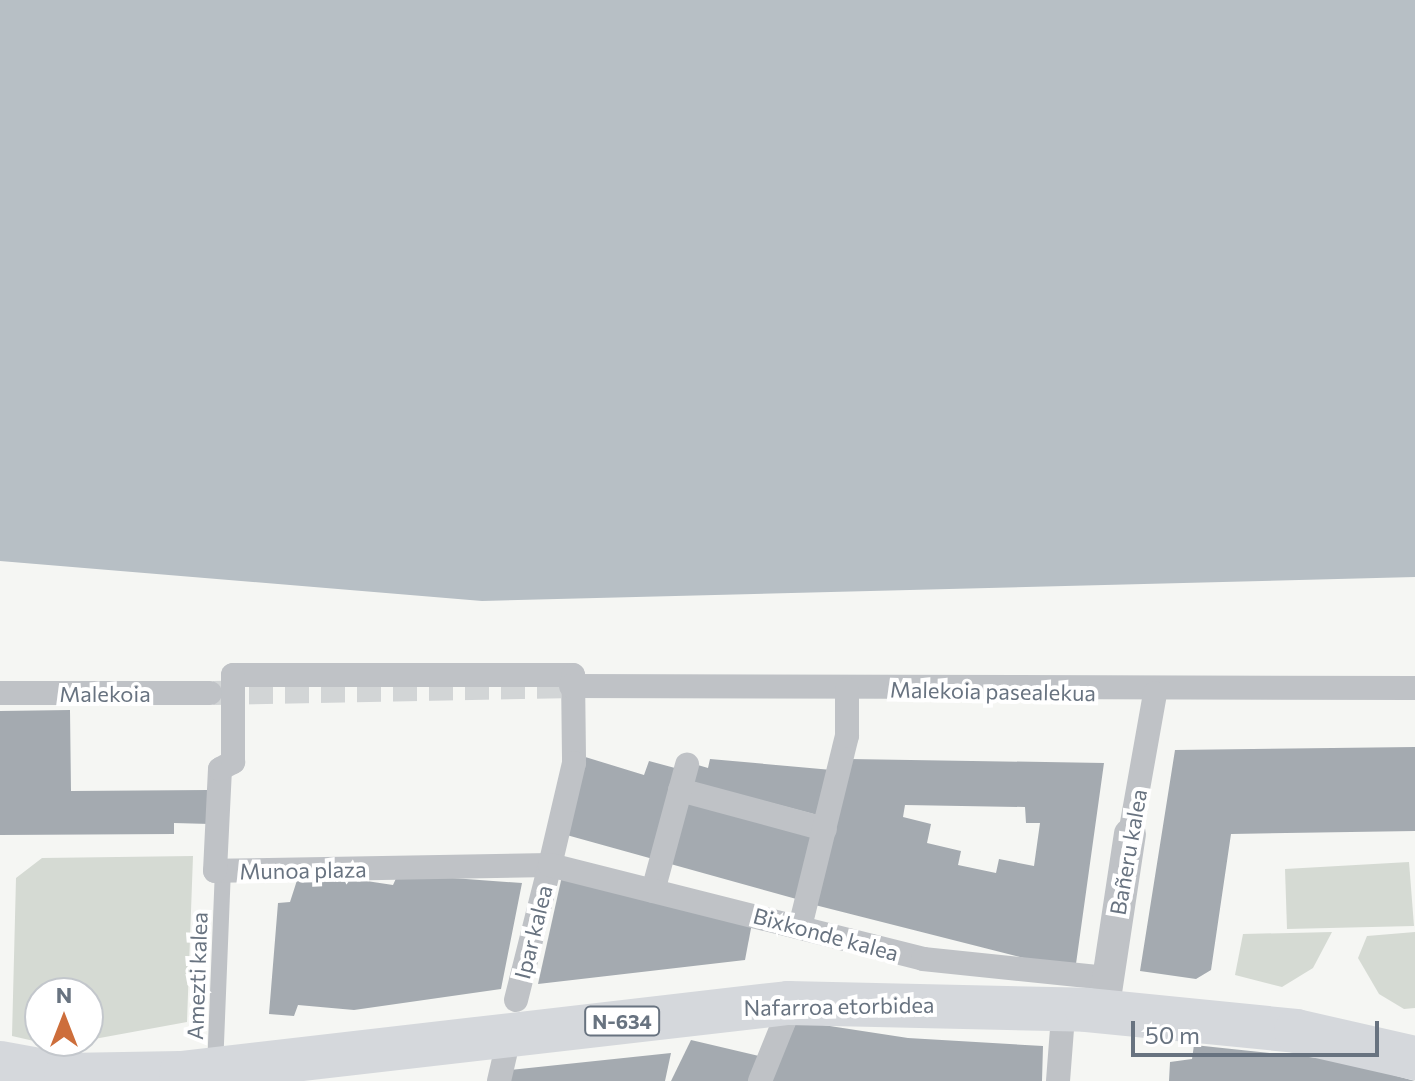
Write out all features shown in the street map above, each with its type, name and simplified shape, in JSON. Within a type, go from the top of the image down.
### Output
[{"type":"highway","name":"Nafarroa etorbidea","points":[[205,1077],[788,1003],[1105,995],[1296,1031],[1415,1058]]},
{"type":"highway","name":"N-634","points":[[0,1063],[66,1075],[205,1077]]},
{"type":"street","name":"Munoa plaza","points":[[550,865],[215,871],[220,769],[233,762],[233,675],[573,675],[571,686]]},
{"type":"street","name":"Malekoia pasealekua","points":[[571,686],[1155,693],[1415,688]]},
{"type":"street","points":[[550,865],[574,763],[571,686]]},
{"type":"street","points":[[800,927],[847,736],[847,689]]},
{"type":"street","name":"Malekoia","points":[[0,693],[210,693]]},
{"type":"street","name":"Bañeru kalea","points":[[1105,995],[1155,693]]},
{"type":"street","points":[[653,891],[687,765]]},
{"type":"street","points":[[680,790],[825,829]]},
{"type":"street","name":"Bixkonde kalea","points":[[550,865],[923,959],[1105,995]]},
{"type":"street","name":"Ipar kalea","points":[[516,1000],[550,865]]},
{"type":"street","points":[[760,1081],[785,1019]]},
{"type":"street","points":[[1058,1081],[1062,1029]]},
{"type":"street","points":[[499,1081],[505,1055]]},
{"type":"lane","name":"Amezti kalea","points":[[205,1077],[223,872]]},
{"type":"shaded area","points":[[0,0],[1415,0],[1415,577],[482,601],[0,561]]},
{"type":"shaded area","points":[[193,856],[187,1022],[104,1037],[104,977],[24,977],[24,1039],[12,1036],[16,878],[42,858]]},
{"type":"shaded area","points":[[1409,862],[1414,926],[1287,929],[1285,869]]},
{"type":"shaded area","points":[[1332,932],[1313,968],[1282,987],[1235,975],[1243,934]]},
{"type":"shaded area","points":[[1415,932],[1415,1008],[1404,1009],[1379,994],[1358,958],[1367,936]]},
{"type":"building","points":[[70,710],[71,791],[208,790],[210,824],[174,823],[174,834],[0,835],[0,711]]},
{"type":"building","points":[[1415,747],[1415,831],[1231,834],[1211,970],[1196,979],[1140,971],[1175,750]]},
{"type":"building","points":[[582,756],[644,775],[649,761],[675,768],[653,859],[563,834]]},
{"type":"building","points":[[710,759],[832,770],[821,816],[687,781],[691,763],[708,768]]},
{"type":"building","points":[[849,759],[1104,763],[1075,971],[815,905]],"holes":[[[905,805],[1025,807],[1026,823],[1040,823],[1034,866],[999,859],[996,873],[958,865],[961,851],[927,843],[931,824],[903,817]]]},
{"type":"building","points":[[683,798],[818,835],[800,900],[667,863]]},
{"type":"building","points":[[300,871],[393,885],[398,874],[522,883],[501,989],[354,1010],[298,1005],[294,1016],[269,1014],[278,903],[290,902]]},
{"type":"building","points":[[562,876],[752,923],[745,960],[538,984]]},
{"type":"building","points":[[797,1021],[908,1038],[1043,1046],[1042,1081],[769,1081]]},
{"type":"building","points":[[691,1040],[759,1056],[750,1081],[671,1081]]},
{"type":"building","points":[[1194,1045],[1338,1060],[1415,1081],[1169,1081],[1170,1062],[1192,1059]]},
{"type":"building","points":[[671,1053],[665,1081],[506,1081],[510,1070]]},
{"type":"tunnel","points":[[213,693],[563,686]]}]
